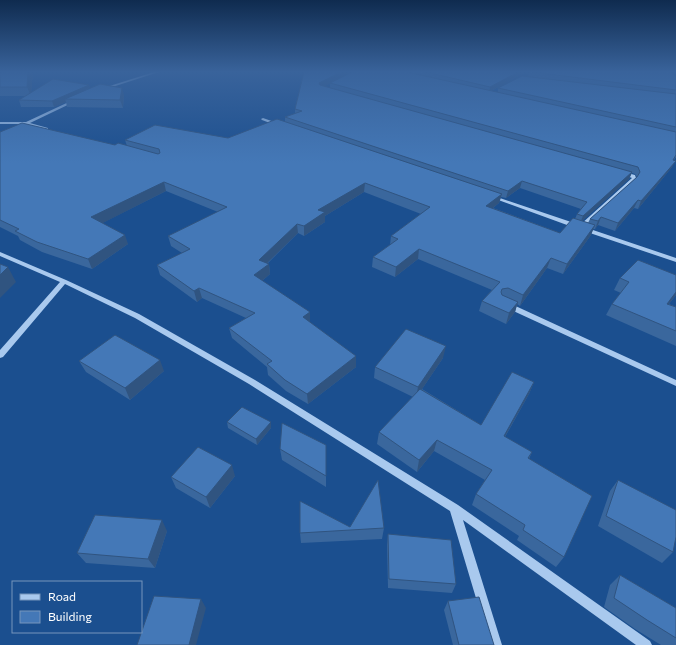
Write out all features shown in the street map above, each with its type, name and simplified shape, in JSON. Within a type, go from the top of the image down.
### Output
[{"type":"street","points":[[0,135],[70,102]]},
{"type":"street","points":[[263,119],[285,126]]},
{"type":"street","points":[[0,123],[26,123],[55,131]]},
{"type":"street","points":[[580,228],[634,178],[630,174],[614,170]]},
{"type":"street","points":[[490,196],[676,260]]},
{"type":"street","points":[[0,254],[64,281],[138,316],[252,382],[454,508],[646,645]]},
{"type":"street","points":[[0,355],[64,281]]},
{"type":"street","points":[[502,302],[676,383]]},
{"type":"street","points":[[454,508],[496,645]]},
{"type":"building","points":[[297,102],[381,102],[632,172],[583,216],[577,214],[587,202],[522,181],[508,191],[285,117],[302,111],[295,109]]},
{"type":"building","points":[[400,102],[542,102],[676,132],[676,155],[673,160],[676,161],[641,201],[638,200],[618,223],[601,217],[598,221],[590,219],[637,177],[640,172],[638,167]]},
{"type":"building","points":[[562,102],[676,102],[676,127]]},
{"type":"building","points":[[277,119],[502,194],[486,206],[560,233],[573,218],[595,225],[567,264],[551,258],[523,295],[508,288],[502,289],[502,295],[518,302],[509,313],[482,301],[500,282],[419,249],[396,267],[373,257],[398,239],[391,236],[430,207],[365,183],[318,210],[325,212],[304,226],[297,224],[259,260],[269,264],[254,275],[310,312],[303,317],[356,356],[307,394],[285,380],[267,364],[272,361],[229,328],[255,313],[199,288],[194,291],[157,265],[190,249],[168,236],[227,207],[164,182],[91,217],[125,235],[88,259],[37,242],[15,231],[19,229],[0,220],[0,132],[22,123],[115,145],[118,143],[158,154],[160,153],[159,149],[125,140],[155,125],[228,138]]},
{"type":"building","points":[[638,260],[676,275],[676,292],[667,304],[676,307],[676,331],[612,304],[629,282],[620,278]]},
{"type":"building","points":[[0,264],[8,267],[0,275]]},
{"type":"building","points":[[406,329],[446,346],[418,387],[375,367]]},
{"type":"building","points":[[115,335],[160,360],[125,388],[79,361]]},
{"type":"building","points":[[512,372],[534,382],[504,436],[532,452],[528,458],[592,496],[564,557],[523,530],[525,525],[476,494],[492,470],[437,440],[419,460],[379,432],[420,389],[481,425]]},
{"type":"building","points":[[242,407],[271,422],[256,439],[227,422]]},
{"type":"building","points":[[282,423],[326,445],[326,476],[280,449]]},
{"type":"building","points":[[198,447],[232,465],[206,497],[171,477]]},
{"type":"building","points":[[378,480],[384,528],[300,533],[300,501],[350,527]]},
{"type":"building","points":[[618,480],[676,510],[676,537],[673,552],[606,516]]},
{"type":"building","points":[[95,515],[162,520],[148,559],[77,553]]},
{"type":"building","points":[[388,534],[451,540],[456,584],[389,579]]},
{"type":"building","points":[[620,575],[676,608],[676,638],[614,598]]},
{"type":"building","points":[[154,596],[201,599],[189,645],[137,645]]},
{"type":"building","points":[[479,597],[494,645],[459,645],[448,601]]}]
